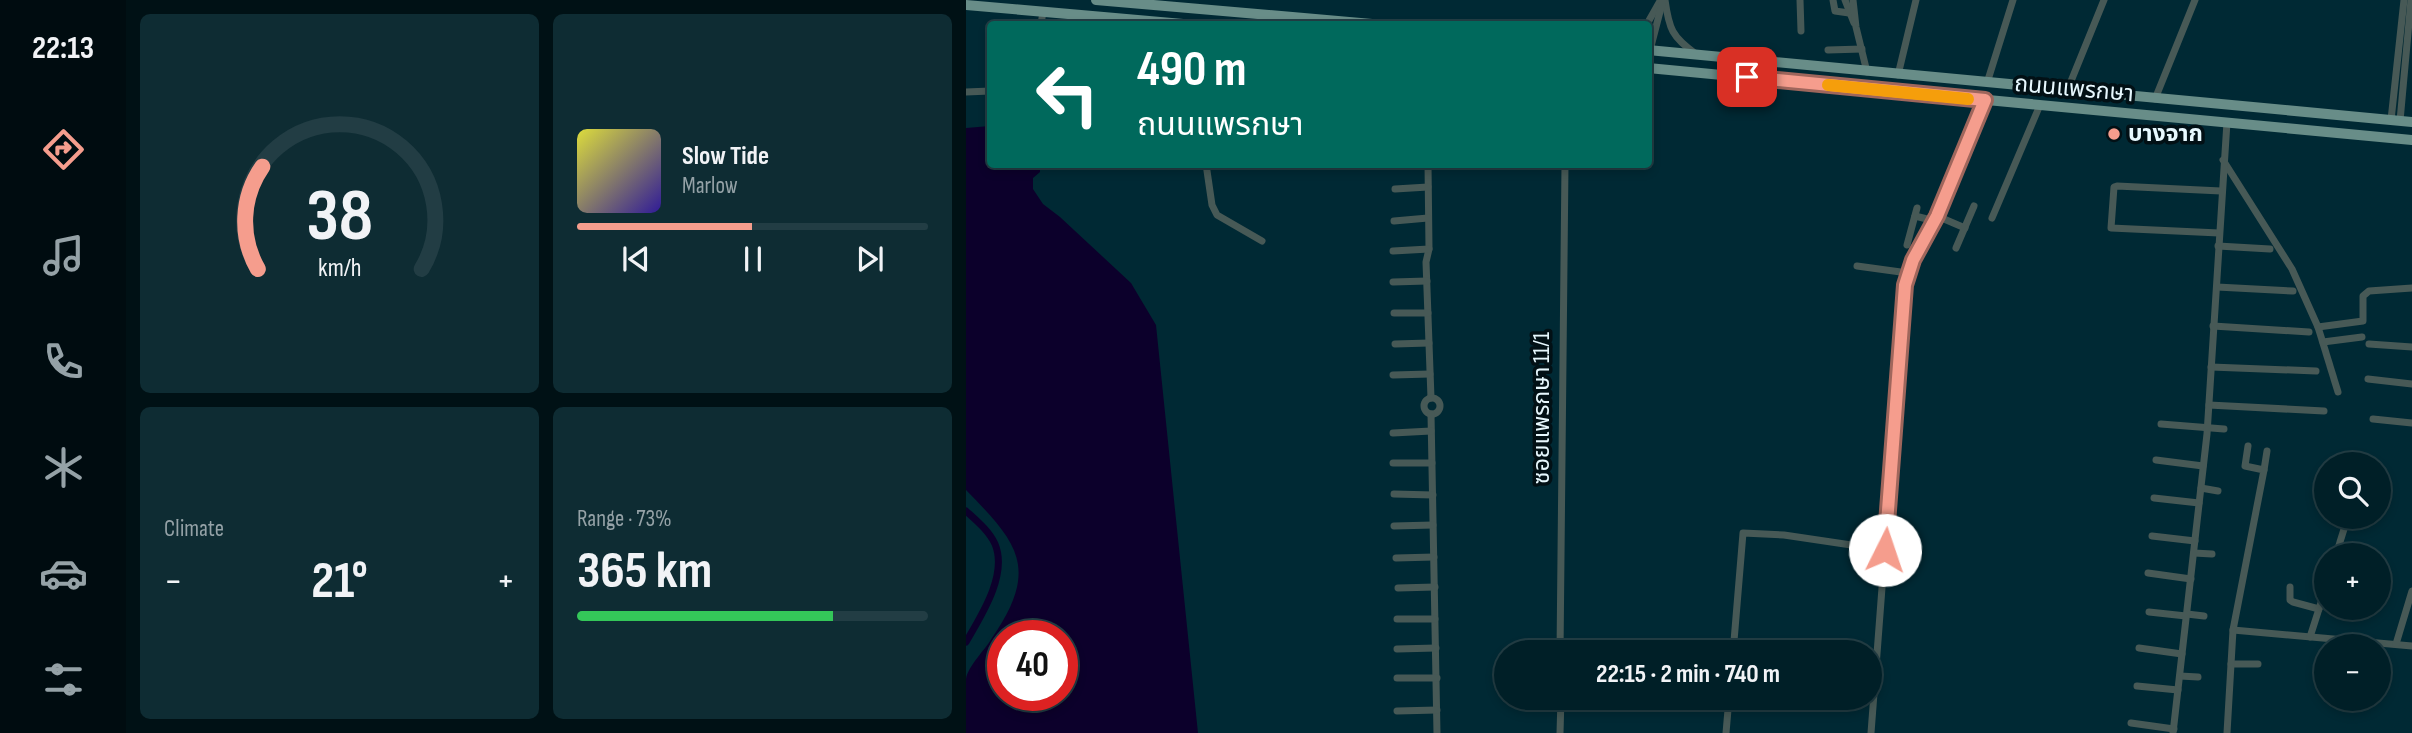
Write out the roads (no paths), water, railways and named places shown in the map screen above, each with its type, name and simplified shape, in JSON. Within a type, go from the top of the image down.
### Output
[{"type":"main road","points":[[1096,0],[1160,3],[1274,20],[1299,21]]},
{"type":"main road","points":[[966,5],[1148,21]]},
{"type":"main road","name":"ถนนแพรกษา","points":[[1652,50],[2412,122]]},
{"type":"main road","name":"ถนนแพรกษา","points":[[1652,68],[2412,140]]},
{"type":"street","points":[[1649,21],[1663,0]]},
{"type":"street","points":[[1652,39],[1663,0]]},
{"type":"street","points":[[1663,0],[1671,31],[1680,43],[1698,55]]},
{"type":"street","points":[[1800,0],[1801,31]]},
{"type":"street","points":[[1833,0],[1835,11],[1849,13]]},
{"type":"street","points":[[1845,0],[1856,27]]},
{"type":"street","points":[[1853,0],[1856,27],[1867,72]]},
{"type":"street","points":[[1898,75],[1916,0]]},
{"type":"street","points":[[1986,83],[2012,0]]},
{"type":"street","points":[[2067,91],[2104,0]]},
{"type":"street","points":[[2155,99],[2194,0]]},
{"type":"street","points":[[2395,121],[2404,0]]},
{"type":"street","points":[[2395,121],[2411,0]]},
{"type":"street","points":[[1042,21],[1043,12]]},
{"type":"street","points":[[1828,50],[1862,49]]},
{"type":"street","points":[[966,92],[987,91]]},
{"type":"street","points":[[1871,733],[1902,302],[1908,273],[1936,218],[1985,100]]},
{"type":"street","points":[[1992,218],[2040,105]]},
{"type":"street","points":[[2131,723],[2174,731],[2207,428],[2227,122]]},
{"type":"street","points":[[2223,159],[2292,269],[2318,327],[2338,392]]},
{"type":"street","points":[[1207,168],[1212,205],[1217,215],[1262,241]]},
{"type":"street","points":[[1427,168],[1429,249],[1426,262],[1431,398],[1439,401],[1440,405],[1437,413],[1431,414],[1437,733]]},
{"type":"street","name":"ซอยแพรกษา 11/1","points":[[1560,640],[1565,168]]},
{"type":"street","points":[[2219,233],[2111,228],[2111,224],[2113,197],[2117,186],[2221,191]]},
{"type":"street","points":[[1395,189],[1428,187]]},
{"type":"street","points":[[1956,248],[1974,206]]},
{"type":"street","points":[[1907,245],[1916,212],[1965,228]]},
{"type":"street","points":[[1394,221],[1428,218]]},
{"type":"street","points":[[2218,246],[2270,248]]},
{"type":"street","points":[[1393,251],[1429,249]]},
{"type":"street","points":[[1857,266],[1908,273]]},
{"type":"street","points":[[1393,282],[1427,281]]},
{"type":"street","points":[[2217,287],[2293,291]]},
{"type":"street","points":[[2318,327],[2363,321],[2363,296],[2369,291],[2412,288]]},
{"type":"street","points":[[1394,313],[1428,313]]},
{"type":"street","points":[[2213,326],[2309,332]]},
{"type":"street","points":[[2323,342],[2362,337]]},
{"type":"street","points":[[1395,344],[1429,343]]},
{"type":"street","points":[[2369,344],[2412,347]]},
{"type":"street","points":[[2211,367],[2316,372]]},
{"type":"street","points":[[1393,375],[1430,374]]},
{"type":"street","points":[[2368,379],[2412,384]]},
{"type":"street","points":[[2209,405],[2324,411]]},
{"type":"street","points":[[2373,419],[2412,423]]},
{"type":"street","points":[[2161,424],[2224,429]]},
{"type":"street","points":[[1393,433],[1432,431]]},
{"type":"street","points":[[2248,446],[2245,466],[2264,470]]},
{"type":"street","points":[[2227,733],[2233,630],[2267,451]]},
{"type":"street","points":[[2156,460],[2203,466]]},
{"type":"street","points":[[1393,463],[1432,463]]},
{"type":"street","points":[[2201,488],[2218,491]]},
{"type":"street","points":[[1394,494],[1433,495]]},
{"type":"street","points":[[2154,498],[2199,503]]},
{"type":"street","points":[[1394,526],[1433,525]]},
{"type":"street","points":[[1733,640],[1743,533],[1784,535],[1885,550]]},
{"type":"street","points":[[2152,536],[2195,541]]},
{"type":"street","points":[[2193,552],[2212,554]]},
{"type":"street","points":[[1396,558],[1434,557]]},
{"type":"street","points":[[2148,573],[2191,579]]},
{"type":"street","points":[[1398,588],[1435,587]]},
{"type":"street","points":[[2290,587],[2290,600],[2314,608]]},
{"type":"street","points":[[2396,644],[2412,591]]},
{"type":"street","points":[[2148,612],[2204,616]]},
{"type":"street","points":[[1397,619],[1435,619]]},
{"type":"street","points":[[2310,637],[2315,620]]},
{"type":"street","points":[[2233,630],[2412,646]]},
{"type":"street","points":[[1397,649],[1436,648]]},
{"type":"street","points":[[2139,648],[2182,654]]},
{"type":"street","points":[[2231,664],[2258,664]]},
{"type":"street","points":[[2180,676],[2198,677]]},
{"type":"street","points":[[1397,678],[1437,678]]},
{"type":"street","points":[[2137,686],[2178,690]]},
{"type":"street","points":[[1397,711],[1437,710]]},
{"type":"street","points":[[1560,733],[1561,710]]},
{"type":"street","points":[[1726,733],[1728,710]]},
{"type":"waterway","points":[[966,511],[989,535],[998,556],[998,569],[991,595],[966,642]]},
{"type":"place","name":"บางจาก","points":[[2114,134]]}]
